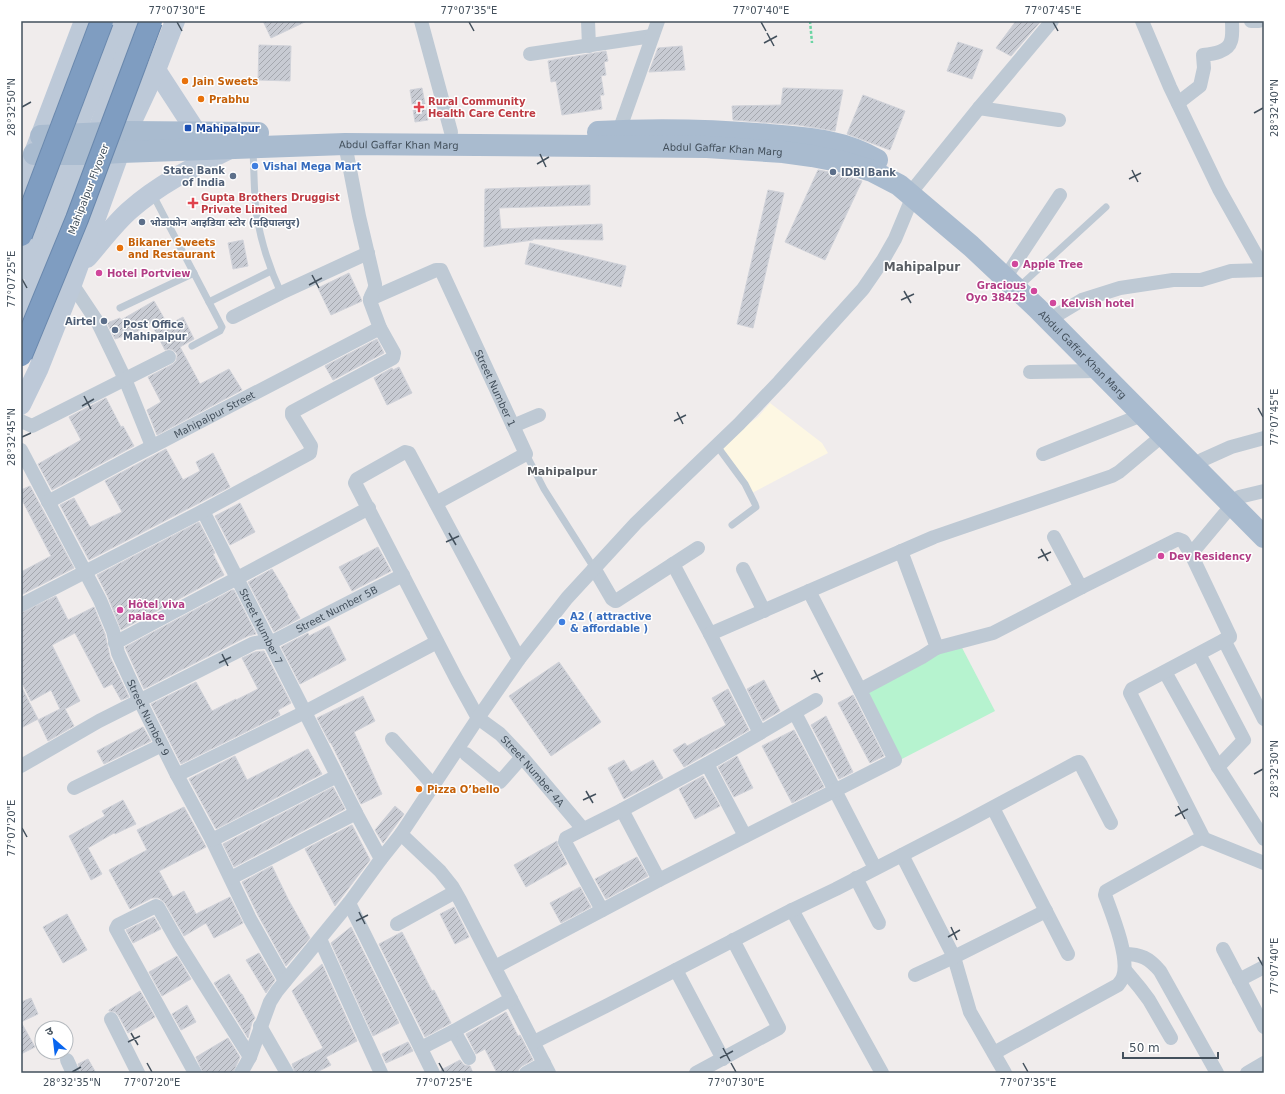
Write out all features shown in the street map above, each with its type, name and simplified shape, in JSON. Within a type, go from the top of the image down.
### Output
[{"type":"highway","points":[[21,235],[102,21]]},
{"type":"highway","name":"Mahipalpur Flyover","points":[[21,354],[77,219],[150,21]]},
{"type":"main road","points":[[21,187],[84,21]]},
{"type":"main road","points":[[21,314],[82,144],[120,21]]},
{"type":"main road","points":[[21,270],[82,144],[138,21]]},
{"type":"main road","points":[[21,405],[38,370],[73,282],[124,142],[156,70],[175,21]]},
{"type":"main road","points":[[156,70],[197,133]]},
{"type":"main road","name":"Abdul Gaffar Khan Marg","points":[[38,145],[124,142],[197,133],[560,133],[619,131],[743,133],[802,138],[844,146],[870,156],[914,191],[1057,315],[1139,395],[1202,460],[1264,537]]},
{"type":"main road","name":"Abdul Gaffar Khan Marg","points":[[124,142],[232,148],[345,144],[707,147],[783,152],[812,156],[843,162],[872,170],[899,185],[914,191],[1037,308],[1162,436],[1236,501],[1264,520]]},
{"type":"main road","points":[[73,282],[82,263],[130,210],[152,193],[189,170],[232,148]]},
{"type":"street","points":[[421,21],[451,132]]},
{"type":"street","points":[[588,21],[589,46]]},
{"type":"street","points":[[619,131],[658,21]]},
{"type":"street","points":[[241,1073],[250,1057],[270,1002],[284,981],[320,939],[401,834],[519,659],[567,598],[594,568],[636,524],[717,446],[780,382],[874,275],[895,239],[914,191],[979,108],[1052,21]]},
{"type":"street","points":[[1057,315],[1082,300],[1120,288],[1173,280],[1201,280],[1231,271],[1264,270],[1219,189],[1153,50],[1142,21]]},
{"type":"street","points":[[1178,103],[1200,86],[1204,68],[1203,56],[1225,50],[1231,42],[1232,21]]},
{"type":"street","points":[[1251,21],[1259,21]]},
{"type":"street","points":[[530,54],[652,36]]},
{"type":"street","points":[[979,108],[1059,120]]},
{"type":"street","points":[[21,604],[86,572],[310,453],[311,446],[292,415],[292,412],[394,358],[394,353],[380,328],[370,298],[375,288],[345,144]]},
{"type":"street","points":[[1015,278],[1060,195]]},
{"type":"street","points":[[233,317],[368,253]]},
{"type":"street","name":"Street Number 1","points":[[370,298],[436,270],[440,270],[526,454]]},
{"type":"street","points":[[73,282],[98,323],[125,380],[152,446]]},
{"type":"street","name":"Mahipalpur Street","points":[[48,502],[152,446],[380,328]]},
{"type":"street","points":[[21,421],[32,426],[169,357]]},
{"type":"street","points":[[1030,372],[1100,371]]},
{"type":"street","points":[[1043,454],[1142,414]]},
{"type":"street","points":[[513,426],[539,415]]},
{"type":"street","points":[[710,634],[934,537],[1112,476],[1119,472],[1162,436]]},
{"type":"street","points":[[1202,460],[1230,447],[1264,438]]},
{"type":"street","name":"Street Number 9","points":[[21,450],[86,572],[108,617],[122,663],[140,701],[212,840],[250,919],[284,981]]},
{"type":"street","points":[[478,718],[355,481],[358,478],[407,452],[410,454],[519,659]]},
{"type":"street","points":[[436,503],[526,454]]},
{"type":"street","points":[[1191,554],[1236,501],[1264,491]]},
{"type":"street","points":[[115,643],[369,508]]},
{"type":"street","name":"Street Number 7","points":[[203,510],[236,578],[381,859]]},
{"type":"street","points":[[1054,537],[1082,587]]},
{"type":"street","points":[[860,690],[936,648],[993,633],[1178,539],[1183,541],[1191,554],[1230,637],[1132,689],[1130,693],[1202,835],[1202,838]]},
{"type":"street","points":[[594,568],[615,601],[698,548]]},
{"type":"street","points":[[901,551],[936,648]]},
{"type":"street","points":[[673,564],[760,733]]},
{"type":"street","points":[[743,569],[764,611]]},
{"type":"street","name":"Street Number 5B","points":[[21,766],[99,721],[252,644],[258,642],[270,642],[403,575]]},
{"type":"street","points":[[494,967],[659,880],[896,760],[809,591]]},
{"type":"street","points":[[1224,640],[1264,720]]},
{"type":"street","points":[[177,775],[305,712],[438,642]]},
{"type":"street","points":[[1199,654],[1244,740],[1218,767]]},
{"type":"street","points":[[1165,672],[1218,767],[1264,839]]},
{"type":"street","points":[[602,910],[565,840],[566,838],[583,828],[622,810],[707,764],[816,700]]},
{"type":"street","points":[[795,713],[875,868]]},
{"type":"street","name":"Street Number 4A","points":[[478,718],[500,734],[522,757],[583,828]]},
{"type":"street","points":[[392,740],[433,785]]},
{"type":"street","points":[[74,788],[162,745]]},
{"type":"street","points":[[466,754],[500,782],[522,757]]},
{"type":"street","points":[[534,1042],[902,855],[1078,762],[1081,765],[1111,823]]},
{"type":"street","points":[[707,764],[745,836]]},
{"type":"street","points":[[212,840],[337,776]]},
{"type":"street","points":[[993,808],[1068,954]]},
{"type":"street","points":[[622,810],[659,880]]},
{"type":"street","points":[[230,878],[356,813]]},
{"type":"street","points":[[401,834],[440,871],[455,892],[547,1068],[526,1073]]},
{"type":"street","points":[[1202,838],[1264,863]]},
{"type":"street","points":[[994,1053],[1118,985],[1123,978],[1125,970],[1124,954],[1105,894],[1106,891],[1202,838]]},
{"type":"street","points":[[902,855],[954,957],[970,1012],[1005,1073]]},
{"type":"street","points":[[856,878],[879,923]]},
{"type":"street","points":[[397,924],[455,892]]},
{"type":"street","points":[[349,902],[433,1073]]},
{"type":"street","points":[[194,1073],[116,929],[118,926],[156,906],[250,1057]]},
{"type":"street","points":[[792,910],[882,1073]]},
{"type":"street","points":[[915,975],[1046,911]]},
{"type":"street","points":[[320,939],[381,1073]]},
{"type":"street","points":[[696,1073],[779,1028],[733,940]]},
{"type":"street","points":[[1223,949],[1264,1027]]},
{"type":"street","points":[[1124,954],[1135,954],[1144,957],[1153,963],[1160,971],[1217,1073]]},
{"type":"street","points":[[1239,980],[1264,967]]},
{"type":"street","points":[[676,970],[723,1059]]},
{"type":"street","points":[[1125,970],[1149,1000],[1171,1038]]},
{"type":"street","points":[[421,1048],[511,999]]},
{"type":"street","points":[[110,1019],[138,1073]]},
{"type":"street","points":[[260,1026],[287,1073]]},
{"type":"street","points":[[454,1031],[469,1058]]},
{"type":"street","points":[[67,1060],[73,1073]]},
{"type":"street","points":[[1247,1073],[1264,1063]]},
{"type":"lane","points":[[253,148],[256,211],[264,249],[271,271],[281,293]]},
{"type":"lane","points":[[152,193],[222,329],[192,346]]},
{"type":"lane","points":[[1015,278],[1106,207]]},
{"type":"lane","points":[[209,302],[271,271]]},
{"type":"lane","points":[[120,308],[194,273]]},
{"type":"lane","points":[[717,446],[745,484],[756,507],[732,525]]},
{"type":"lane","name":"Street Number 1","points":[[526,454],[544,489],[594,568]]},
{"type":"path","points":[[810,21],[812,43]]},
{"type":"shaded area","points":[[770,403],[822,443],[828,453],[752,493],[720,445],[758,417]]},
{"type":"green space","points":[[958,640],[995,711],[898,761],[860,690]]},
{"type":"building","points":[[263,21],[307,21],[271,38]]},
{"type":"building","points":[[1016,21],[1041,21],[1011,56],[996,48]]},
{"type":"building","points":[[958,42],[983,50],[972,79],[947,71]]},
{"type":"building","points":[[259,45],[291,46],[290,81],[258,80]]},
{"type":"building","points":[[682,46],[685,70],[649,72],[658,48]]},
{"type":"building","points":[[606,51],[608,61],[604,62],[606,75],[601,76],[604,95],[600,95],[602,109],[562,115],[556,81],[551,82],[548,61]]},
{"type":"building","points":[[422,88],[428,120],[415,122],[410,90]]},
{"type":"building","points":[[783,88],[843,90],[835,131],[798,125],[733,120],[732,106],[781,105]]},
{"type":"building","points":[[863,95],[905,111],[890,150],[847,134]]},
{"type":"building","points":[[818,170],[840,174],[862,181],[825,260],[785,242]]},
{"type":"building","points":[[590,185],[590,205],[499,208],[501,229],[602,224],[603,240],[534,239],[484,247],[485,189]]},
{"type":"building","points":[[768,190],[784,193],[753,328],[737,324]]},
{"type":"building","points":[[243,240],[248,266],[233,269],[228,243]]},
{"type":"building","points":[[530,243],[626,266],[621,287],[525,264]]},
{"type":"building","points":[[349,273],[362,301],[331,315],[318,288]]},
{"type":"building","points":[[154,301],[168,325],[183,317],[194,339],[180,347],[200,384],[229,369],[242,390],[157,435],[147,410],[161,402],[148,377],[173,364],[176,361],[177,354],[173,350],[165,350],[151,323],[136,332],[115,339],[107,323],[120,318],[121,320]]},
{"type":"building","points":[[377,339],[384,353],[333,380],[325,366]]},
{"type":"building","points":[[399,367],[412,393],[387,405],[374,378],[392,368],[393,370]]},
{"type":"building","points":[[106,398],[121,427],[123,426],[134,446],[52,490],[38,464],[81,440],[69,417]]},
{"type":"building","points":[[166,449],[183,480],[200,471],[196,462],[213,453],[230,487],[89,560],[60,505],[74,498],[90,527],[122,512],[105,481]]},
{"type":"building","points":[[30,486],[74,568],[21,595],[21,572],[51,556],[21,498],[21,490]]},
{"type":"building","points":[[240,503],[255,532],[230,545],[215,516]]},
{"type":"building","points":[[199,522],[215,553],[213,554],[224,575],[121,630],[108,597],[97,575]]},
{"type":"building","points":[[378,547],[391,571],[352,591],[339,567]]},
{"type":"building","points":[[272,569],[300,618],[274,632],[248,582]]},
{"type":"building","points":[[234,590],[256,634],[248,636],[144,689],[125,647]]},
{"type":"building","points":[[56,596],[68,620],[94,607],[105,634],[110,657],[129,697],[121,700],[112,684],[104,688],[75,633],[52,645],[80,701],[65,709],[74,726],[48,741],[38,720],[60,709],[51,690],[31,701],[21,681],[21,613]]},
{"type":"building","points":[[329,626],[346,660],[300,684],[281,647],[308,633],[309,636]]},
{"type":"building","points":[[264,651],[291,703],[278,710],[280,715],[181,764],[151,704],[196,682],[212,711],[236,700],[258,689],[242,658],[255,652]]},
{"type":"building","points":[[559,662],[601,722],[551,756],[509,696]]},
{"type":"building","points":[[764,680],[780,711],[763,721],[747,689]]},
{"type":"building","points":[[21,686],[38,719],[21,728]]},
{"type":"building","points":[[728,689],[749,730],[684,767],[673,750],[685,743],[687,746],[726,725],[712,698]]},
{"type":"building","points":[[853,695],[884,756],[870,763],[838,703]]},
{"type":"building","points":[[363,696],[375,721],[354,732],[382,794],[361,804],[317,718]]},
{"type":"building","points":[[826,716],[853,772],[839,779],[811,725]]},
{"type":"building","points":[[143,727],[151,741],[104,764],[97,751]]},
{"type":"building","points":[[794,730],[824,787],[792,803],[762,746]]},
{"type":"building","points":[[308,749],[322,774],[216,829],[189,779],[235,756],[247,780]]},
{"type":"building","points":[[737,756],[753,788],[734,797],[718,767]]},
{"type":"building","points":[[624,760],[631,772],[653,760],[663,778],[624,799],[608,768]]},
{"type":"building","points":[[703,776],[720,806],[695,819],[679,789]]},
{"type":"building","points":[[333,787],[345,809],[234,867],[223,844]]},
{"type":"building","points":[[123,800],[136,824],[115,834],[114,833],[88,848],[102,874],[91,880],[69,836],[105,816],[102,811]]},
{"type":"building","points":[[395,806],[404,814],[383,843],[375,830]]},
{"type":"building","points":[[184,807],[206,847],[159,871],[173,897],[184,891],[196,914],[230,897],[243,923],[214,938],[206,923],[184,936],[165,903],[159,898],[152,898],[130,909],[109,870],[147,850],[137,830]]},
{"type":"building","points":[[352,825],[370,860],[335,906],[305,849]]},
{"type":"building","points":[[557,841],[567,864],[526,887],[514,865]]},
{"type":"building","points":[[637,857],[648,876],[606,899],[595,879]]},
{"type":"building","points":[[272,866],[288,899],[310,938],[286,966],[242,882]]},
{"type":"building","points":[[580,887],[591,907],[561,923],[550,903]]},
{"type":"building","points":[[454,907],[469,937],[455,944],[440,914]]},
{"type":"building","points":[[67,914],[87,950],[63,963],[43,927]]},
{"type":"building","points":[[154,917],[161,929],[133,943],[126,930]]},
{"type":"building","points":[[351,927],[399,1023],[373,1036],[331,943]]},
{"type":"building","points":[[402,932],[432,991],[434,990],[451,1023],[425,1037],[379,944]]},
{"type":"building","points":[[259,953],[275,980],[266,993],[246,960]]},
{"type":"building","points":[[177,956],[191,979],[162,996],[149,972]]},
{"type":"building","points":[[322,964],[357,1041],[326,1057],[331,1065],[315,1073],[295,1073],[292,1064],[323,1048],[292,991]]},
{"type":"building","points":[[229,974],[255,1018],[252,1022],[248,1038],[214,983]]},
{"type":"building","points":[[140,991],[155,1017],[128,1033],[118,1015],[109,1010]]},
{"type":"building","points":[[31,998],[38,1014],[21,1022],[21,1002]]},
{"type":"building","points":[[187,1005],[196,1022],[181,1030],[172,1014]]},
{"type":"building","points":[[506,1012],[518,1036],[520,1035],[533,1060],[522,1066],[518,1073],[497,1073],[485,1049],[476,1054],[466,1034]]},
{"type":"building","points":[[21,1022],[34,1048],[21,1054]]},
{"type":"building","points":[[228,1038],[240,1057],[233,1073],[203,1073],[196,1057]]},
{"type":"building","points":[[408,1042],[413,1051],[386,1063],[382,1054]]},
{"type":"building","points":[[88,1059],[96,1073],[81,1073],[78,1064]]},
{"type":"building","points":[[460,1060],[464,1065],[470,1066],[473,1073],[441,1073],[441,1070]]},
{"type":"place","name":"Jain Sweets","points":[[185,81]]},
{"type":"place","name":"Prabhu","points":[[201,99]]},
{"type":"place","name":"Rural Community Health Care Centre","points":[[419,107]]},
{"type":"place","name":"Mahipalpur","points":[[188,128]]},
{"type":"place","name":"Vishal Mega Mart","points":[[255,166]]},
{"type":"place","name":"IDBI Bank","points":[[833,172]]},
{"type":"place","name":"State Bank of India","points":[[233,176]]},
{"type":"place","name":"Gupta Brothers Druggist Private Limited","points":[[193,203]]},
{"type":"place","name":"भोडाफोन आइडिया स्टोर (महिपालपुर)","points":[[142,222]]},
{"type":"place","name":"Bikaner Sweets and Restaurant","points":[[120,248]]},
{"type":"place","name":"Apple Tree","points":[[1015,264]]},
{"type":"place","name":"Hotel Portview","points":[[99,273]]},
{"type":"place","name":"Gracious Oyo 38425","points":[[1034,291]]},
{"type":"place","name":"Kelvish hotel","points":[[1053,303]]},
{"type":"place","name":"Airtel","points":[[104,321]]},
{"type":"place","name":"Post Office Mahipalpur","points":[[115,330]]},
{"type":"place","name":"Dev Residency","points":[[1161,556]]},
{"type":"place","name":"Hôtel viva palace","points":[[120,610]]},
{"type":"place","name":"A2 ( attractive & affordable )","points":[[562,622]]},
{"type":"place","name":"Pizza O’bello","points":[[419,789]]},
{"type":"district","name":"Mahipalpur","points":[[922,267]]},
{"type":"district","name":"Mahipalpur","points":[[562,471]]}]
